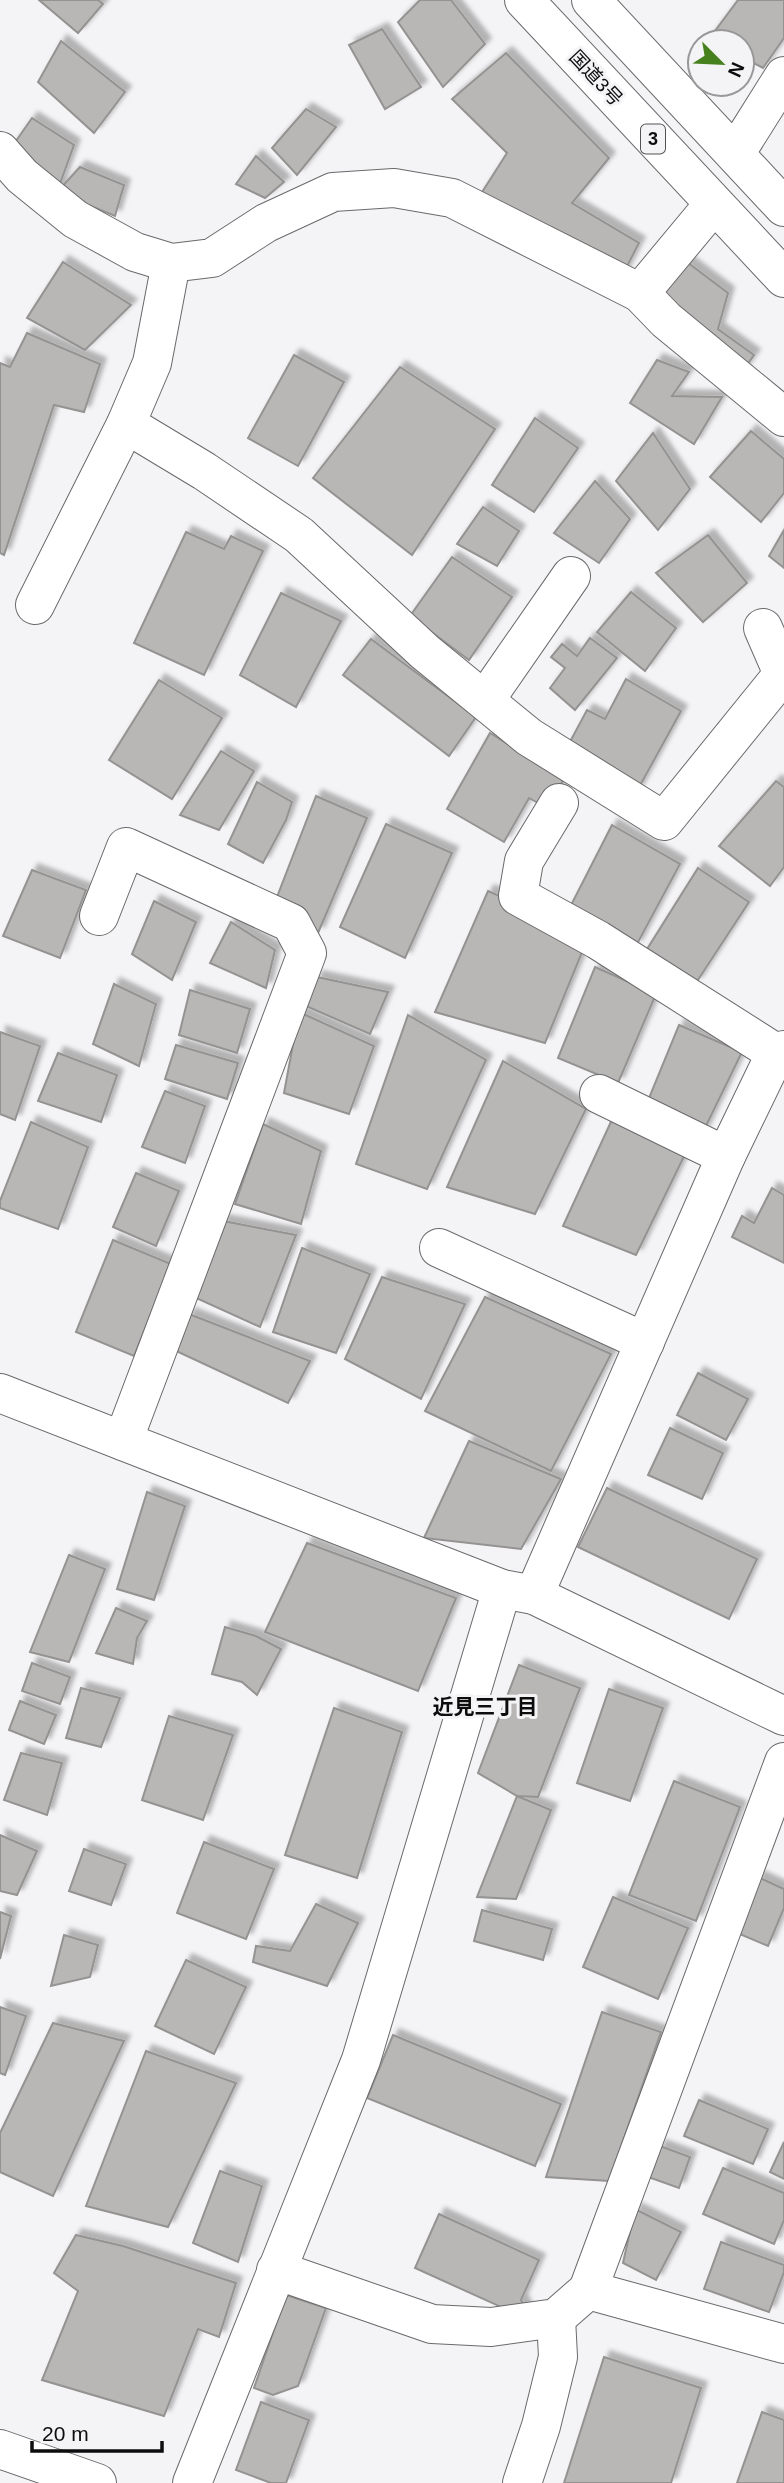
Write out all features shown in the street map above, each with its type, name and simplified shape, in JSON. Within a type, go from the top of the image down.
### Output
[{"type":"main road","name":"国道3号","points":[[524,0],[784,278]]},
{"type":"main road","points":[[591,0],[784,207]]},
{"type":"main road","points":[[735,154],[784,76]]},
{"type":"main road","points":[[0,151],[22,176],[75,219],[135,252],[171,263],[212,258],[266,223],[333,192],[394,188],[452,198],[640,293],[666,320],[784,416]]},
{"type":"main road","points":[[640,293],[713,204]]},
{"type":"main road","points":[[35,605],[126,424],[152,363],[171,263]]},
{"type":"main road","points":[[126,424],[204,471],[299,535],[425,652],[529,737],[664,821],[783,674],[763,628]]},
{"type":"main road","points":[[485,700],[571,576]]},
{"type":"main road","points":[[192,2483],[361,2060],[518,1592],[645,1342],[726,1156],[769,1066],[782,1052],[598,940],[518,896],[524,861],[558,803]]},
{"type":"main road","points":[[99,916],[126,846],[291,923],[307,953],[123,1441]]},
{"type":"main road","points":[[599,1094],[726,1156]]},
{"type":"main road","points":[[439,1248],[645,1342]]},
{"type":"main road","points":[[0,1393],[518,1592],[784,1716]]},
{"type":"main road","points":[[276,2270],[432,2324],[491,2327],[556,2318],[588,2290],[784,1762]]},
{"type":"main road","points":[[588,2290],[784,2344]]},
{"type":"main road","points":[[522,2483],[541,2426],[558,2357],[556,2318]]},
{"type":"main road","points":[[0,2449],[97,2483]]},
{"type":"building","points":[[39,0],[98,0],[103,4],[78,33]]},
{"type":"building","points":[[420,0],[451,0],[485,44],[443,87],[398,22]]},
{"type":"building","points":[[738,0],[784,0],[784,38],[763,68],[756,64],[756,28],[717,28]]},
{"type":"building","points":[[382,29],[421,87],[385,109],[349,45]]},
{"type":"building","points":[[61,41],[125,92],[94,133],[38,82]]},
{"type":"building","points":[[506,53],[609,158],[572,203],[639,243],[622,276],[479,197],[507,153],[452,99]]},
{"type":"building","points":[[306,109],[336,127],[297,175],[272,148]]},
{"type":"building","points":[[32,118],[74,145],[57,192],[11,148]]},
{"type":"building","points":[[256,156],[284,182],[265,198],[236,184]]},
{"type":"building","points":[[80,167],[124,185],[115,216],[57,192]]},
{"type":"building","points":[[63,262],[131,305],[85,350],[27,318]]},
{"type":"building","points":[[687,262],[728,293],[718,329],[754,355],[742,372],[658,300]]},
{"type":"building","points":[[27,333],[100,364],[84,412],[54,405],[4,555],[0,553],[0,363],[10,367]]},
{"type":"building","points":[[294,355],[344,382],[298,466],[248,438]]},
{"type":"building","points":[[657,360],[689,372],[672,396],[722,397],[694,444],[630,403]]},
{"type":"building","points":[[400,367],[495,429],[412,555],[313,478]]},
{"type":"building","points":[[535,418],[578,448],[534,512],[492,485]]},
{"type":"building","points":[[751,431],[784,459],[784,493],[761,522],[710,477]]},
{"type":"building","points":[[653,433],[690,489],[658,530],[616,481]]},
{"type":"building","points":[[595,481],[630,519],[599,563],[554,533]]},
{"type":"building","points":[[483,507],[519,531],[497,566],[457,544]]},
{"type":"building","points":[[784,530],[784,568],[769,556]]},
{"type":"building","points":[[186,532],[224,549],[231,536],[263,551],[204,675],[134,643]]},
{"type":"building","points":[[708,535],[747,583],[703,622],[656,573]]},
{"type":"building","points":[[452,557],[512,597],[469,660],[410,616]]},
{"type":"building","points":[[631,592],[676,628],[645,671],[597,632]]},
{"type":"building","points":[[281,593],[341,621],[296,707],[240,675]]},
{"type":"building","points":[[590,638],[617,658],[575,710],[550,688],[565,668],[551,657],[562,644],[577,656]]},
{"type":"building","points":[[371,639],[476,717],[449,756],[343,675]]},
{"type":"building","points":[[626,679],[681,711],[637,791],[565,751],[587,710],[605,719]]},
{"type":"building","points":[[159,680],[222,718],[172,799],[109,760]]},
{"type":"building","points":[[490,733],[564,779],[547,808],[529,798],[504,842],[447,809]]},
{"type":"building","points":[[221,751],[254,771],[219,830],[180,815]]},
{"type":"building","points":[[776,781],[784,787],[784,867],[770,886],[719,846]]},
{"type":"building","points":[[257,782],[292,802],[286,820],[263,863],[228,844]]},
{"type":"building","points":[[316,796],[367,818],[318,933],[277,897]]},
{"type":"building","points":[[386,824],[452,853],[405,958],[340,927]]},
{"type":"building","points":[[612,825],[680,864],[636,946],[569,909]]},
{"type":"building","points":[[698,868],[749,902],[696,983],[644,954]]},
{"type":"building","points":[[32,870],[86,890],[60,958],[3,936]]},
{"type":"building","points":[[488,891],[589,935],[545,1043],[435,1012]]},
{"type":"building","points":[[154,901],[196,922],[172,980],[132,954]]},
{"type":"building","points":[[231,922],[275,950],[266,988],[210,963]]},
{"type":"building","points":[[595,967],[656,994],[618,1083],[558,1058]]},
{"type":"building","points":[[317,977],[388,992],[370,1034],[306,1006]]},
{"type":"building","points":[[114,984],[156,1004],[139,1066],[93,1044]]},
{"type":"building","points":[[190,990],[250,1009],[237,1053],[179,1035]]},
{"type":"building","points":[[299,1012],[374,1046],[349,1114],[284,1093]]},
{"type":"building","points":[[408,1015],[486,1060],[427,1189],[356,1164]]},
{"type":"building","points":[[679,1025],[742,1052],[703,1132],[649,1098]]},
{"type":"building","points":[[0,1032],[40,1046],[15,1120],[0,1114]]},
{"type":"building","points":[[176,1045],[238,1063],[227,1099],[165,1079]]},
{"type":"building","points":[[58,1053],[117,1075],[101,1122],[38,1101]]},
{"type":"building","points":[[503,1061],[586,1109],[535,1214],[447,1187]]},
{"type":"building","points":[[165,1091],[205,1106],[185,1163],[142,1147]]},
{"type":"building","points":[[615,1113],[691,1142],[636,1255],[563,1226]]},
{"type":"building","points":[[31,1122],[88,1147],[58,1229],[0,1208],[0,1201]]},
{"type":"building","points":[[263,1124],[321,1151],[301,1224],[235,1204]]},
{"type":"building","points":[[136,1173],[179,1191],[156,1246],[113,1227]]},
{"type":"building","points":[[772,1188],[784,1195],[784,1263],[732,1237],[742,1216],[754,1223]]},
{"type":"building","points":[[223,1221],[296,1235],[260,1327],[194,1297]]},
{"type":"building","points":[[113,1240],[171,1264],[134,1356],[76,1332]]},
{"type":"building","points":[[302,1248],[370,1274],[336,1353],[273,1332]]},
{"type":"building","points":[[382,1277],[465,1304],[421,1399],[345,1359]]},
{"type":"building","points":[[485,1297],[611,1354],[551,1471],[425,1411]]},
{"type":"building","points":[[189,1314],[310,1361],[288,1403],[174,1350]]},
{"type":"building","points":[[698,1373],[748,1399],[726,1440],[677,1415]]},
{"type":"building","points":[[670,1428],[723,1453],[702,1499],[648,1475]]},
{"type":"building","points":[[469,1441],[561,1479],[521,1549],[424,1538]]},
{"type":"building","points":[[607,1488],[757,1559],[729,1619],[578,1547]]},
{"type":"building","points":[[147,1492],[185,1506],[154,1600],[117,1589]]},
{"type":"building","points":[[307,1543],[456,1598],[418,1691],[265,1632]]},
{"type":"building","points":[[69,1555],[105,1569],[69,1662],[30,1652]]},
{"type":"building","points":[[116,1608],[147,1621],[137,1638],[133,1664],[96,1653]]},
{"type":"building","points":[[225,1627],[256,1636],[281,1649],[257,1695],[242,1682],[212,1674]]},
{"type":"building","points":[[32,1663],[70,1677],[60,1704],[22,1691]]},
{"type":"building","points":[[519,1665],[580,1688],[538,1797],[517,1796],[478,1773]]},
{"type":"building","points":[[81,1688],[120,1698],[101,1747],[66,1738]]},
{"type":"building","points":[[609,1689],[663,1708],[630,1801],[577,1783]]},
{"type":"building","points":[[20,1701],[56,1715],[44,1744],[9,1730]]},
{"type":"building","points":[[334,1708],[402,1732],[357,1878],[285,1855]]},
{"type":"building","points":[[169,1716],[233,1735],[203,1820],[142,1800]]},
{"type":"building","points":[[21,1753],[62,1763],[47,1815],[4,1800]]},
{"type":"building","points":[[674,1781],[740,1807],[696,1921],[629,1895]]},
{"type":"building","points":[[517,1796],[551,1810],[516,1899],[477,1897]]},
{"type":"building","points":[[0,1835],[37,1851],[17,1895],[0,1891]]},
{"type":"building","points":[[204,1842],[274,1869],[246,1939],[177,1913]]},
{"type":"building","points":[[84,1849],[126,1864],[111,1905],[69,1891]]},
{"type":"building","points":[[758,1877],[784,1889],[784,1908],[768,1946],[735,1932]]},
{"type":"building","points":[[613,1897],[688,1928],[658,1999],[583,1967]]},
{"type":"building","points":[[316,1904],[358,1923],[327,1986],[253,1962],[256,1946],[290,1951]]},
{"type":"building","points":[[482,1910],[552,1929],[543,1960],[474,1941]]},
{"type":"building","points":[[0,1912],[11,1916],[0,1959]]},
{"type":"building","points":[[64,1935],[98,1945],[90,1977],[51,1986]]},
{"type":"building","points":[[186,1960],[246,1987],[214,2054],[155,2026]]},
{"type":"building","points":[[0,2007],[26,2016],[5,2075],[0,2073]]},
{"type":"building","points":[[602,2012],[661,2032],[609,2181],[546,2177]]},
{"type":"building","points":[[53,2023],[124,2041],[53,2196],[0,2172],[0,2133]]},
{"type":"building","points":[[393,2035],[561,2104],[535,2166],[367,2098]]},
{"type":"building","points":[[146,2051],[236,2083],[168,2227],[86,2206]]},
{"type":"building","points":[[699,2100],[768,2129],[753,2164],[684,2136]]},
{"type":"building","points":[[784,2142],[784,2179],[770,2172]]},
{"type":"building","points":[[660,2146],[690,2157],[679,2188],[648,2177]]},
{"type":"building","points":[[723,2168],[784,2193],[784,2220],[774,2244],[703,2214]]},
{"type":"building","points":[[220,2171],[262,2186],[238,2262],[193,2243]]},
{"type":"building","points":[[635,2209],[681,2232],[656,2280],[623,2263]]},
{"type":"building","points":[[439,2214],[539,2260],[521,2300],[532,2321],[415,2268]]},
{"type":"building","points":[[76,2235],[123,2246],[236,2283],[219,2337],[198,2329],[164,2416],[42,2380],[78,2291],[54,2273]]},
{"type":"building","points":[[721,2242],[784,2265],[784,2272],[769,2312],[704,2289]]},
{"type":"building","points":[[286,2295],[326,2308],[298,2386],[273,2395],[254,2388]]},
{"type":"building","points":[[604,2357],[701,2388],[671,2483],[564,2483]]},
{"type":"building","points":[[261,2402],[309,2420],[286,2483],[271,2483],[236,2470]]},
{"type":"building","points":[[762,2412],[784,2420],[784,2483],[737,2483]]},
{"type":"district","name":"近見三丁目","points":[[485,1706]]}]
